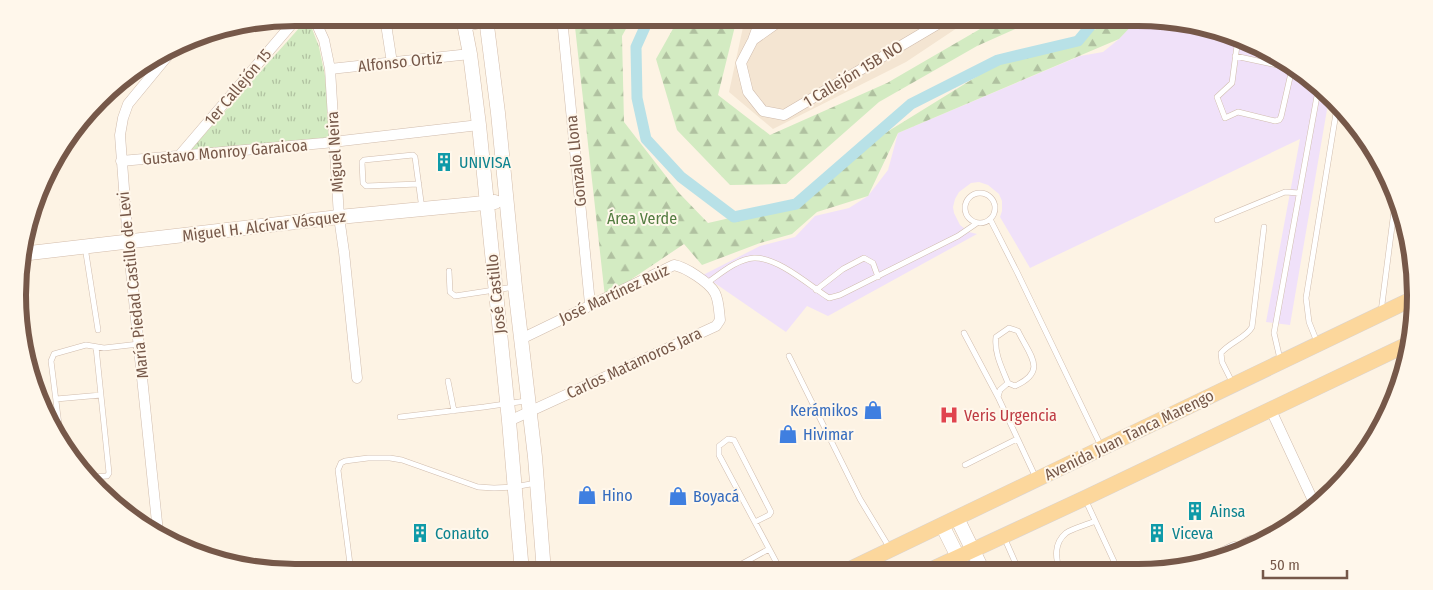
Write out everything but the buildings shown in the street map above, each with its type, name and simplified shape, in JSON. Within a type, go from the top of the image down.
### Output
[{"type":"main road","name":"Avenida Juan Tanca Marengo","points":[[861,564],[1407,302]]},
{"type":"main road","points":[[942,564],[1402,347]]},
{"type":"street","name":"1er Callejón 15","points":[[179,156],[290,26]]},
{"type":"street","name":"Miguel Neira","points":[[318,26],[324,40],[330,69],[339,217],[357,378]]},
{"type":"street","points":[[385,26],[392,63]]},
{"type":"street","name":"José Castillo","points":[[465,26],[479,125],[509,421],[521,564]]},
{"type":"street","name":"José Castillo","points":[[487,26],[530,406],[543,564]]},
{"type":"street","name":"Gonzalo Llona","points":[[563,26],[590,304]]},
{"type":"street","points":[[753,40],[758,26]]},
{"type":"street","points":[[753,40],[773,26]]},
{"type":"street","name":"1 Callejón 15B NO","points":[[753,40],[741,63],[748,92],[763,111],[784,115],[934,26]]},
{"type":"street","name":"Alfonso Ortiz","points":[[330,69],[470,54]]},
{"type":"street","name":"María Piedad Castillo de Levi","points":[[155,524],[128,242],[120,135],[121,123],[126,109],[164,60]]},
{"type":"street","name":"Gustavo Monroy Garaicoa","points":[[121,161],[334,142],[479,125]]},
{"type":"street","name":"Miguel H. Alcívar Vásquez","points":[[30,253],[339,217],[508,202]]},
{"type":"street","name":"José Martínez Ruiz","points":[[521,338],[674,265],[681,266],[706,283]]},
{"type":"street","name":"Carlos Matamoros Jara","points":[[509,421],[530,406],[716,326],[720,320],[719,306],[715,292],[706,283]]},
{"type":"street","points":[[1270,408],[1312,499]]},
{"type":"street","points":[[957,518],[980,564]]},
{"type":"street","points":[[942,525],[962,564]]},
{"type":"lane","points":[[1237,46],[1232,84],[1217,98],[1225,118],[1238,112],[1275,121],[1279,120],[1291,74]]},
{"type":"lane","points":[[1235,56],[1276,65]]},
{"type":"lane","points":[[1280,362],[1274,333],[1317,95]]},
{"type":"lane","points":[[1319,344],[1309,322],[1306,298],[1336,114]]},
{"type":"lane","points":[[418,184],[366,186],[363,183],[362,162],[364,160],[413,155],[416,159],[422,209]]},
{"type":"lane","points":[[1217,220],[1285,192],[1299,193]]},
{"type":"lane","points":[[976,194],[989,196],[995,207],[994,214],[990,219],[984,223],[977,223],[971,220],[965,209],[966,202],[970,197],[976,194]]},
{"type":"lane","points":[[1380,314],[1394,213]]},
{"type":"lane","points":[[990,219],[1102,448]]},
{"type":"lane","points":[[706,283],[734,264],[754,258],[773,261],[829,298],[840,295],[878,277],[958,236],[977,223]]},
{"type":"lane","points":[[1234,385],[1222,362],[1222,353],[1225,348],[1249,332],[1252,327],[1264,227]]},
{"type":"lane","points":[[85,247],[98,330]]},
{"type":"lane","points":[[816,290],[843,269],[864,258],[873,263],[878,277]]},
{"type":"lane","points":[[449,271],[450,292],[452,295],[515,287]]},
{"type":"lane","points":[[1009,328],[1018,332],[1035,366],[1033,374],[1025,381],[1015,386],[1008,383],[996,352],[995,343],[996,337],[1009,328]]},
{"type":"lane","points":[[964,333],[998,397],[1037,480]]},
{"type":"lane","points":[[59,423],[51,361],[54,354],[86,345],[104,348],[139,344]]},
{"type":"lane","points":[[96,347],[109,473],[107,476],[97,477]]},
{"type":"lane","points":[[789,356],[860,499],[891,550]]},
{"type":"lane","points":[[448,381],[454,411]]},
{"type":"lane","points":[[998,397],[1000,390],[1008,383]]},
{"type":"lane","points":[[56,400],[101,394]]},
{"type":"lane","points":[[400,417],[507,404],[530,406]]},
{"type":"lane","points":[[755,522],[771,512],[734,440],[728,439],[719,446],[719,455],[777,564]]},
{"type":"lane","points":[[965,465],[1017,439]]},
{"type":"lane","points":[[350,564],[338,470],[341,463],[345,461],[368,458],[402,460],[478,487],[514,487],[537,483]]},
{"type":"lane","points":[[1085,498],[1115,564]]},
{"type":"lane","points":[[1058,564],[1056,559],[1058,545],[1066,533],[1095,521]]},
{"type":"lane","points":[[1003,535],[1016,564]]},
{"type":"lane","points":[[742,564],[769,549]]},
{"type":"shaded area","points":[[743,26],[960,26],[906,62],[773,129],[729,92]]},
{"type":"shaded area","points":[[1131,26],[1156,27],[1208,35],[1241,47],[1272,62],[1302,82],[1328,105],[1290,325],[1266,322],[1300,139],[1030,268],[1000,217],[1002,201],[999,194],[988,185],[979,182],[971,183],[959,192],[953,207],[960,225],[969,232],[977,234],[828,316],[807,306],[786,332],[703,275],[760,246],[795,237],[815,216],[849,208],[868,196],[888,170],[898,133],[1080,56],[1103,52]]},
{"type":"green space","points":[[301,26],[311,26],[319,47],[325,76],[331,142],[186,155]]},
{"type":"green space","name":"Área Verde","points":[[575,26],[628,26],[622,36],[624,122],[679,193],[708,223],[804,201],[861,148],[997,64],[1105,26],[1131,26],[1119,39],[898,133],[868,196],[817,212],[792,234],[760,243],[702,265],[684,244],[605,297]]},
{"type":"green space","points":[[675,26],[735,26],[718,95],[770,135],[887,83],[985,26],[1022,26],[977,46],[879,102],[786,184],[730,185],[677,130],[656,59]]},
{"type":"waterway","points":[[645,26],[636,47],[637,98],[646,139],[681,177],[734,217],[796,204],[911,104],[998,60],[1078,41],[1090,26]]},
{"type":"place","name":"UNIVISA","points":[[444,162]]},
{"type":"place","name":"Kerámikos","points":[[873,410]]},
{"type":"place","name":"Veris Urgencia","points":[[949,415]]},
{"type":"place","name":"Hivimar","points":[[788,434]]},
{"type":"place","name":"Hino","points":[[587,495]]},
{"type":"place","name":"Boyacá","points":[[678,496]]},
{"type":"place","name":"Ainsa","points":[[1195,511]]},
{"type":"place","name":"Conauto","points":[[420,533]]},
{"type":"place","name":"Viceva","points":[[1157,533]]}]
